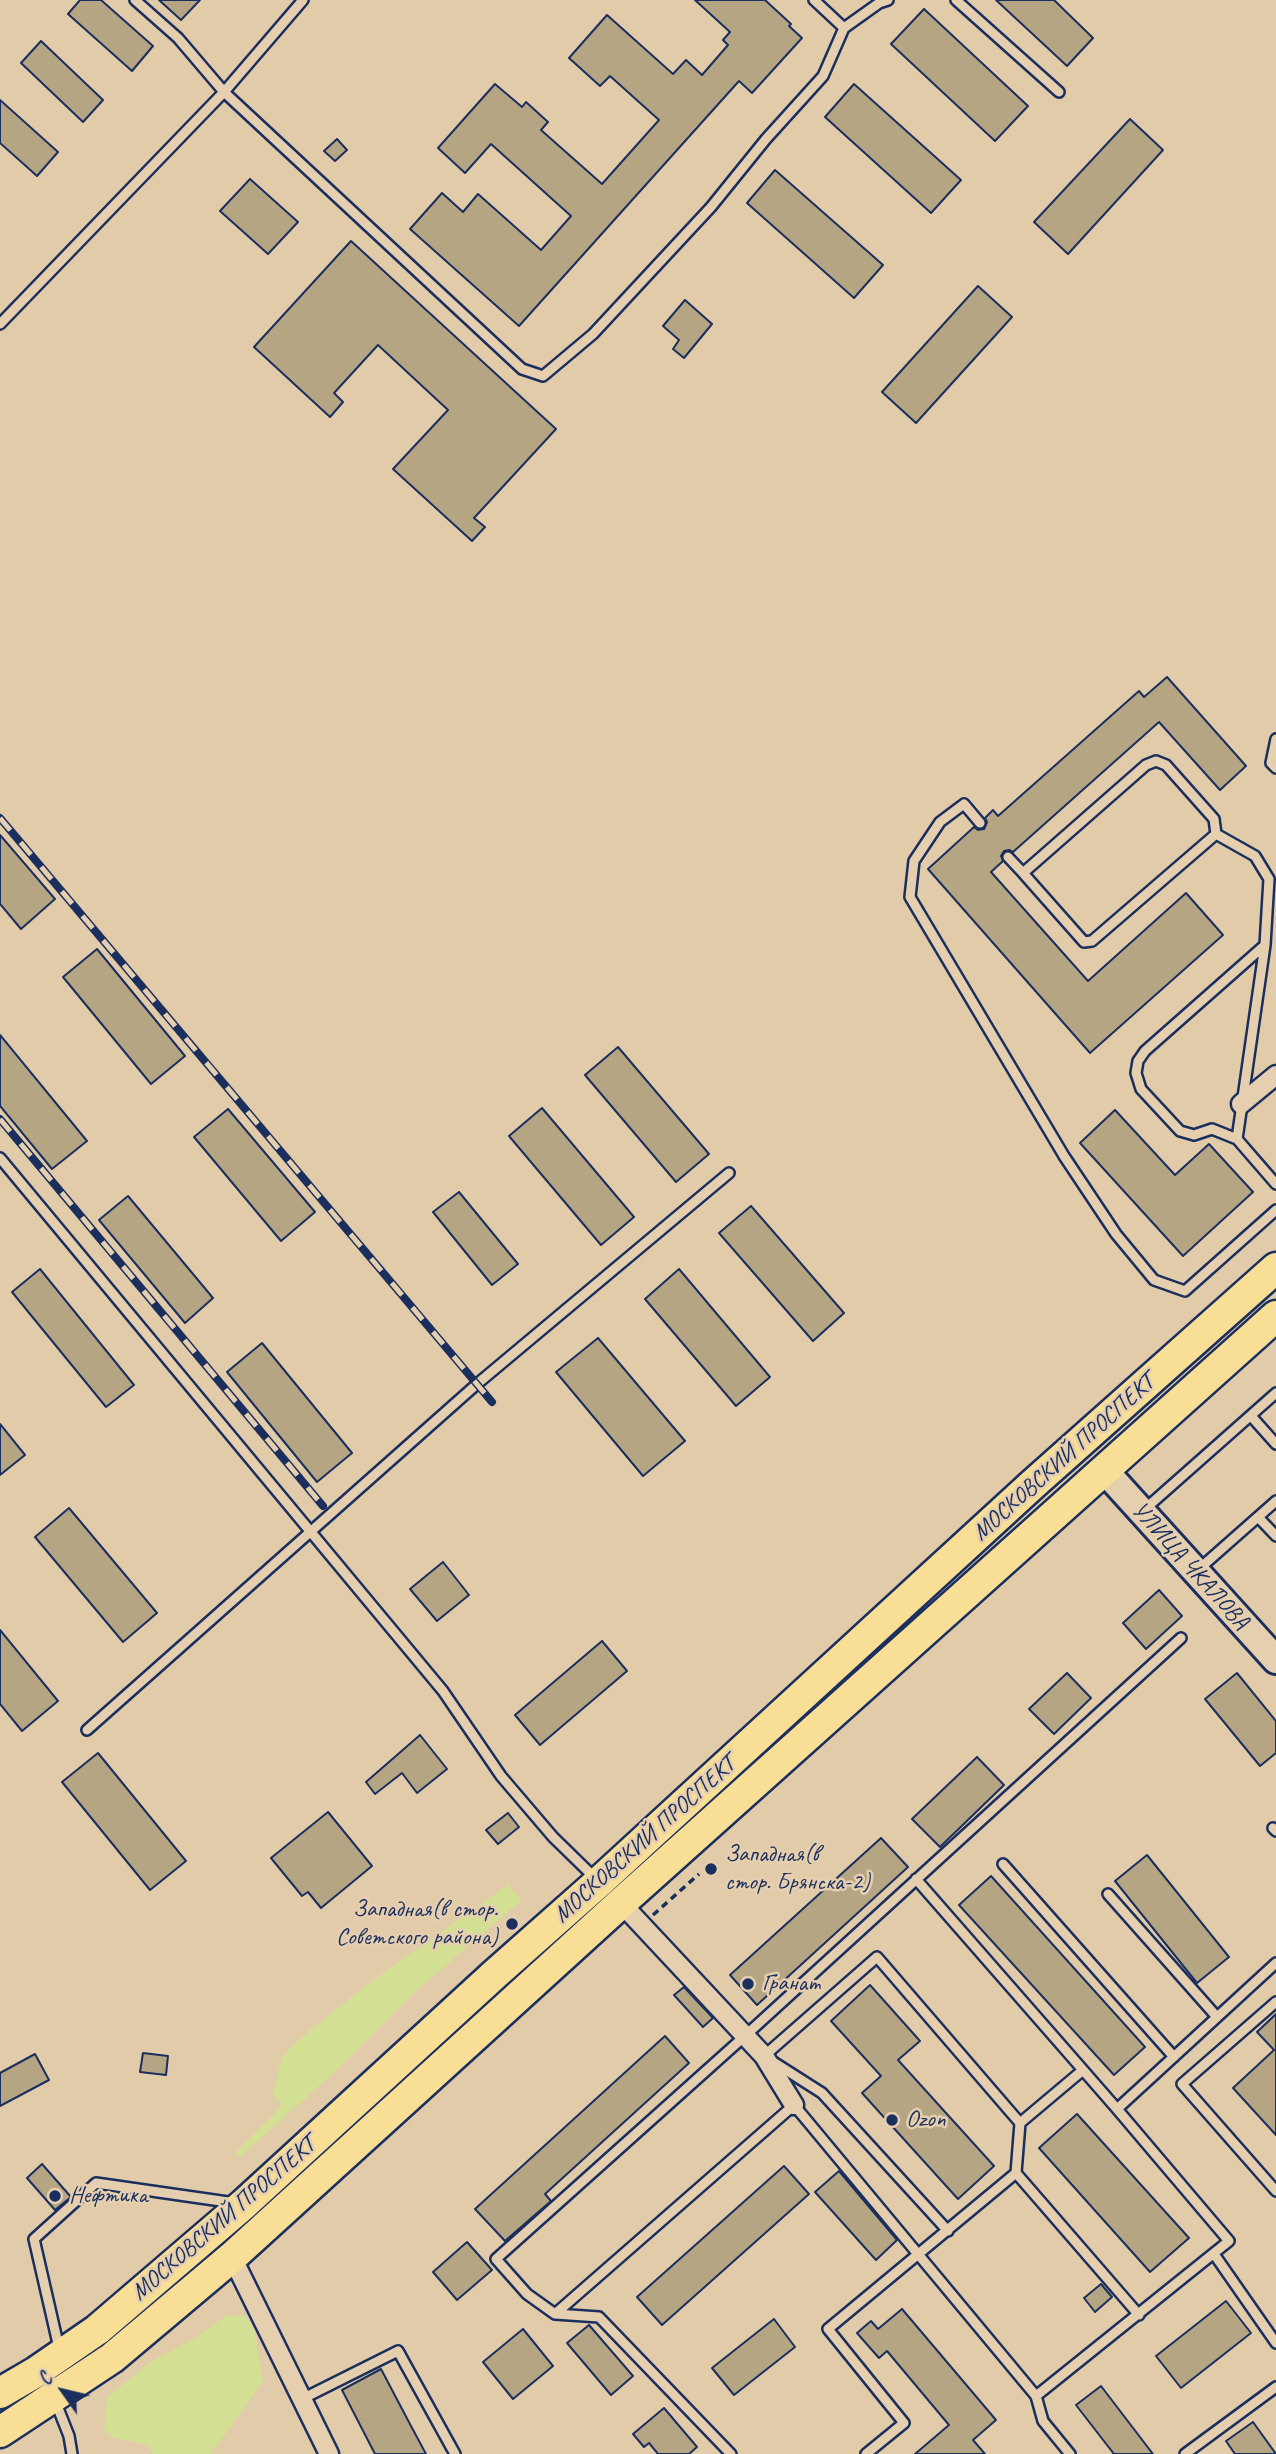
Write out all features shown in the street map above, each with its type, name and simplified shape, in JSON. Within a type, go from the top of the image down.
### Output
[{"type":"main road","name":"МОСКОВСКИЙ ПРОСПЕКТ","points":[[0,2393],[97,2330],[244,2204],[1032,1485],[1276,1268]]},
{"type":"main road","name":"МОСКОВСКИЙ ПРОСПЕКТ","points":[[0,2432],[112,2358],[232,2257],[621,1903],[1276,1316]]},
{"type":"street","points":[[1241,1104],[1276,1074]]},
{"type":"street","name":"УЛИЦА ЧКАЛОВА","points":[[1105,1471],[1276,1660]]},
{"type":"street","points":[[621,1903],[764,2056],[794,2105]]},
{"type":"street","points":[[232,2257],[329,2454]]},
{"type":"lane","points":[[135,0],[178,38],[224,92],[522,369],[543,376],[593,334],[711,206],[823,76],[844,28],[879,3],[888,0]]},
{"type":"lane","points":[[0,324],[224,92],[303,0]]},
{"type":"lane","points":[[814,0],[844,28]]},
{"type":"lane","points":[[956,0],[1059,92]]},
{"type":"lane","points":[[1276,739],[1271,762],[1276,768]]},
{"type":"lane","points":[[1023,873],[1146,765],[1156,761],[1166,765],[1214,819],[1216,834]]},
{"type":"lane","points":[[980,822],[964,804],[940,822],[914,862],[910,897],[1064,1156],[1116,1234],[1154,1280],[1185,1291],[1276,1210]]},
{"type":"lane","points":[[1008,857],[1084,942],[1092,941],[1216,834]]},
{"type":"lane","points":[[1216,834],[1255,856],[1269,879],[1265,945],[1237,1139]]},
{"type":"lane","points":[[1265,945],[1145,1051],[1138,1061],[1136,1073],[1141,1089],[1180,1131],[1194,1135],[1212,1129],[1237,1139],[1276,1184]]},
{"type":"lane","points":[[0,1158],[443,1691],[501,1776],[553,1837],[599,1882]]},
{"type":"lane","points":[[87,1730],[477,1384],[729,1172]]},
{"type":"lane","points":[[1141,1512],[1276,1393]]},
{"type":"lane","points":[[1251,1416],[1276,1444]]},
{"type":"lane","points":[[1196,1572],[1276,1501]]},
{"type":"lane","points":[[1258,1517],[1276,1536]]},
{"type":"lane","points":[[731,2454],[599,2317],[555,2314],[527,2294],[496,2259],[1181,1638]]},
{"type":"lane","points":[[1003,1864],[1174,2057]]},
{"type":"lane","points":[[916,1879],[1229,2241],[1036,2396]]},
{"type":"lane","points":[[1108,1894],[1217,2017]]},
{"type":"lane","points":[[866,2454],[904,2423],[828,2329],[920,2255],[1016,2173],[1020,2123],[877,1957],[764,2056],[822,2093],[948,2231]]},
{"type":"lane","points":[[1117,2109],[1276,1964]]},
{"type":"lane","points":[[1276,2002],[1182,2084],[1276,2191]]},
{"type":"lane","points":[[1020,2123],[1083,2070]]},
{"type":"lane","points":[[555,2314],[794,2105],[1036,2396],[1043,2421],[1070,2454]]},
{"type":"lane","points":[[1016,2173],[1139,2315]]},
{"type":"lane","points":[[61,2355],[34,2239],[96,2183],[244,2204]]},
{"type":"lane","points":[[1214,2254],[1276,2343]]},
{"type":"lane","points":[[302,2399],[398,2351],[454,2454]]},
{"type":"lane","points":[[1185,2454],[1276,2387]]},
{"type":"lane","points":[[54,2398],[69,2436],[72,2454]]},
{"type":"green space","points":[[508,1885],[522,1900],[417,1990],[342,2065],[239,2158],[235,2153],[282,2106],[273,2094],[282,2057],[303,2036],[368,1984]]},
{"type":"green space","points":[[228,2315],[246,2316],[254,2329],[263,2381],[211,2454],[153,2454],[148,2445],[111,2437],[104,2428],[107,2397],[151,2362],[193,2339]]},
{"type":"building","points":[[80,0],[101,0],[153,46],[132,71],[68,14]]},
{"type":"building","points":[[159,0],[200,0],[181,20]]},
{"type":"building","points":[[695,0],[765,0],[802,38],[752,93],[739,81],[519,326],[410,229],[442,193],[463,212],[478,194],[541,250],[571,216],[491,144],[465,173],[438,148],[495,84],[522,107],[526,102],[548,122],[541,130],[602,184],[659,120],[610,76],[600,86],[569,58],[607,15],[673,74],[686,60],[702,75],[728,45],[723,40],[730,32]]},
{"type":"building","points":[[996,0],[1054,0],[1093,38],[1067,66]]},
{"type":"building","points":[[924,9],[1028,106],[995,141],[891,44]]},
{"type":"building","points":[[41,41],[103,100],[83,122],[21,63]]},
{"type":"building","points":[[854,84],[961,180],[931,213],[825,117]]},
{"type":"building","points":[[0,100],[58,152],[37,176],[0,143]]},
{"type":"building","points":[[1130,119],[1163,150],[1068,254],[1034,222]]},
{"type":"building","points":[[337,139],[347,150],[335,161],[324,151]]},
{"type":"building","points":[[775,170],[883,265],[854,298],[747,203]]},
{"type":"building","points":[[250,179],[298,222],[268,254],[220,211]]},
{"type":"building","points":[[351,241],[556,429],[474,518],[485,527],[472,541],[393,469],[448,410],[378,345],[334,393],[343,402],[330,417],[254,347]]},
{"type":"building","points":[[978,286],[1012,317],[916,423],[882,392]]},
{"type":"building","points":[[685,300],[712,324],[684,358],[673,349],[679,340],[663,326]]},
{"type":"building","points":[[1167,677],[1246,766],[1220,790],[1159,722],[1013,852],[1004,851],[1001,856],[1003,861],[991,872],[1088,981],[1186,893],[1223,935],[1090,1053],[928,869],[974,827],[978,830],[984,829],[987,822],[985,818],[993,810],[998,816],[1139,691],[1144,697]]},
{"type":"building","points":[[0,835],[55,899],[21,929],[0,904]]},
{"type":"building","points":[[97,949],[185,1056],[151,1084],[63,977]]},
{"type":"building","points":[[0,1035],[87,1141],[52,1169],[0,1106]]},
{"type":"building","points":[[618,1047],[709,1154],[676,1182],[585,1075]]},
{"type":"building","points":[[542,1108],[634,1217],[601,1245],[509,1136]]},
{"type":"building","points":[[228,1109],[315,1212],[281,1241],[194,1137]]},
{"type":"building","points":[[1115,1110],[1175,1175],[1209,1144],[1253,1192],[1183,1256],[1080,1143]]},
{"type":"building","points":[[459,1192],[518,1264],[492,1285],[433,1212]]},
{"type":"building","points":[[128,1196],[213,1298],[185,1323],[99,1220]]},
{"type":"building","points":[[751,1206],[844,1313],[813,1341],[719,1233]]},
{"type":"building","points":[[40,1269],[134,1385],[106,1407],[12,1292]]},
{"type":"building","points":[[679,1269],[770,1377],[736,1406],[645,1299]]},
{"type":"building","points":[[598,1338],[685,1441],[643,1476],[556,1372]]},
{"type":"building","points":[[262,1343],[352,1453],[317,1482],[227,1372]]},
{"type":"building","points":[[0,1424],[25,1455],[0,1475]]},
{"type":"building","points":[[69,1508],[157,1613],[123,1642],[35,1537]]},
{"type":"building","points":[[443,1562],[469,1595],[437,1621],[410,1589]]},
{"type":"building","points":[[1159,1590],[1182,1616],[1146,1649],[1123,1623]]},
{"type":"building","points":[[0,1630],[58,1701],[22,1731],[0,1704]]},
{"type":"building","points":[[602,1641],[627,1671],[540,1745],[515,1715]]},
{"type":"building","points":[[1067,1673],[1091,1698],[1054,1734],[1029,1709]]},
{"type":"building","points":[[1237,1673],[1276,1721],[1276,1753],[1260,1766],[1205,1699]]},
{"type":"building","points":[[420,1735],[447,1769],[417,1793],[402,1773],[375,1794],[366,1782]]},
{"type":"building","points":[[98,1753],[186,1861],[150,1890],[62,1782]]},
{"type":"building","points":[[977,1757],[1004,1785],[940,1847],[912,1819]]},
{"type":"building","points":[[328,1812],[372,1866],[321,1908],[308,1892],[302,1896],[271,1858]]},
{"type":"building","points":[[508,1813],[519,1827],[498,1844],[486,1830]]},
{"type":"building","points":[[881,1838],[908,1867],[757,2005],[730,1975]]},
{"type":"building","points":[[1147,1855],[1229,1957],[1197,1983],[1115,1881]]},
{"type":"building","points":[[991,1876],[1145,2047],[1114,2075],[959,1905]]},
{"type":"building","points":[[870,1985],[920,2041],[898,2060],[994,2166],[958,2199],[862,2093],[881,2076],[831,2021]]},
{"type":"building","points":[[684,1987],[713,2018],[703,2027],[674,1995]]},
{"type":"building","points":[[1276,2014],[1276,2135],[1233,2088],[1274,2050],[1257,2032]]},
{"type":"building","points":[[665,2036],[689,2063],[545,2194],[551,2201],[505,2241],[475,2209]]},
{"type":"building","points":[[143,2053],[168,2056],[166,2075],[140,2072]]},
{"type":"building","points":[[35,2054],[49,2080],[0,2106],[0,2073]]},
{"type":"building","points":[[1077,2114],[1189,2238],[1150,2272],[1039,2148]]},
{"type":"building","points":[[42,2164],[71,2197],[55,2210],[27,2178]]},
{"type":"building","points":[[784,2166],[809,2194],[662,2325],[637,2297]]},
{"type":"building","points":[[839,2171],[897,2240],[876,2260],[815,2192]]},
{"type":"building","points":[[467,2242],[492,2270],[457,2300],[433,2272]]},
{"type":"building","points":[[1101,2284],[1112,2297],[1095,2312],[1084,2298]]},
{"type":"building","points":[[1226,2301],[1251,2333],[1181,2388],[1156,2356]]},
{"type":"building","points":[[902,2309],[996,2420],[973,2440],[985,2454],[915,2454],[949,2425],[887,2351],[879,2358],[857,2333],[871,2321],[878,2329]]},
{"type":"building","points":[[774,2319],[795,2347],[734,2395],[712,2368]]},
{"type":"building","points":[[589,2325],[633,2376],[611,2395],[567,2343]]},
{"type":"building","points":[[523,2329],[553,2366],[513,2399],[483,2362]]},
{"type":"building","points":[[381,2369],[426,2454],[375,2454],[342,2390]]},
{"type":"building","points":[[1101,2386],[1153,2454],[1114,2454],[1076,2405]]},
{"type":"building","points":[[664,2408],[697,2447],[689,2454],[658,2454],[649,2443],[644,2447],[633,2434]]},
{"type":"building","points":[[1253,2422],[1276,2454],[1235,2454],[1226,2441]]},
{"type":"railway","points":[[0,818],[492,1402]]},
{"type":"railway","points":[[0,1119],[323,1506]]},
{"type":"place","name":"Западная(в стор. Брянска-2)","points":[[711,1869]]},
{"type":"place","name":"Западная(в стор. Советского района)","points":[[512,1924]]},
{"type":"place","name":"Гранат","points":[[748,1984]]},
{"type":"place","name":"Ozon","points":[[892,2120]]},
{"type":"place","name":"Нефтика","points":[[55,2196]]}]
